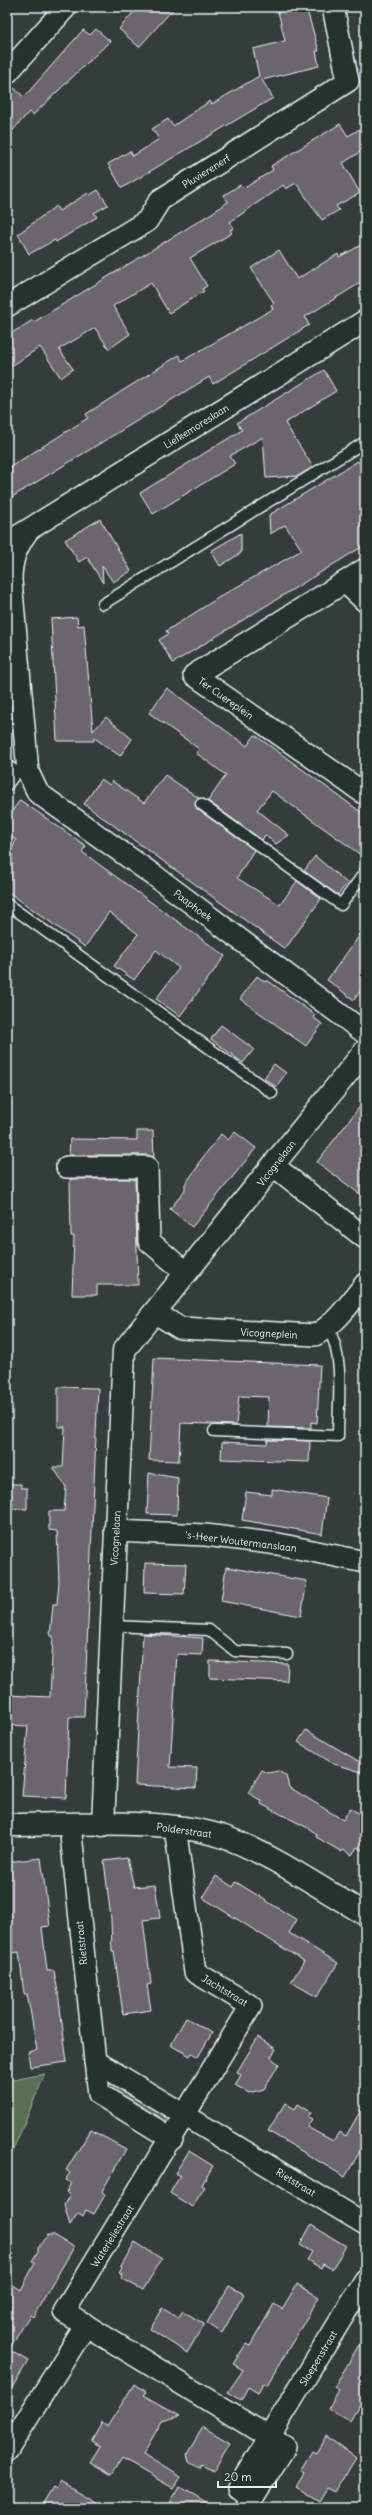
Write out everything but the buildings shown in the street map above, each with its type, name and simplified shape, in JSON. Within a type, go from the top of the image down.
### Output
[{"type":"street","points":[[7,73],[66,7]]},
{"type":"street","name":"Pluvierenerf","points":[[7,306],[147,220],[160,200],[348,81],[332,7]]},
{"type":"street","name":"Liefkemoreslaan","points":[[27,532],[365,321]]},
{"type":"street","points":[[7,542],[27,532]]},
{"type":"street","name":"Paaphoek","points":[[27,532],[18,546],[11,563],[22,772],[38,793],[155,876],[365,1033]]},
{"type":"street","name":"Ter Cuereplein","points":[[365,569],[194,675],[365,794]]},
{"type":"street","points":[[345,582],[365,601]]},
{"type":"street","name":"Vicognelaan","points":[[103,1825],[124,1350],[274,1166],[365,1051]]},
{"type":"street","points":[[67,1166],[147,1167],[149,1241],[186,1273]]},
{"type":"street","points":[[274,1166],[365,1238]]},
{"type":"street","name":"Vicogneplein","points":[[154,1312],[180,1328],[315,1335],[328,1328],[365,1284]]},
{"type":"street","name":"'s-Heer Woutermanslaan","points":[[115,1531],[213,1536],[278,1544],[365,1562]]},
{"type":"street","name":"Polderstraat","points":[[7,1825],[175,1827],[209,1833],[247,1846],[365,1914]]},
{"type":"street","name":"Rietstraat","points":[[70,1825],[99,2094],[172,2139]]},
{"type":"street","name":"Jachtstraat","points":[[175,1827],[195,1972],[251,2006],[187,2115]]},
{"type":"street","name":"Rietstraat","points":[[95,2061],[187,2115],[365,2224]]},
{"type":"street","points":[[172,2139],[187,2115]]},
{"type":"street","name":"Waterleliestraat","points":[[172,2139],[64,2312],[270,2437]]},
{"type":"street","name":"Sloepenstraat","points":[[270,2437],[365,2280]]},
{"type":"street","points":[[7,2451],[86,2325]]},
{"type":"street","points":[[249,2503],[285,2447],[270,2437]]},
{"type":"lane","points":[[102,604],[365,442]]},
{"type":"lane","name":"Paaphoek","points":[[7,765],[22,772]]},
{"type":"lane","points":[[7,784],[22,772]]},
{"type":"lane","points":[[201,804],[340,905],[365,872]]},
{"type":"lane","points":[[7,904],[272,1093]]},
{"type":"lane","points":[[214,1431],[338,1436],[338,1354],[335,1339],[328,1328]]},
{"type":"lane","points":[[111,1626],[210,1630],[235,1651],[287,1654]]},
{"type":"green space","points":[[45,2074],[7,2164],[7,2081]]},
{"type":"green space","points":[[109,2082],[164,2113],[166,2121],[163,2123],[105,2087]]}]
